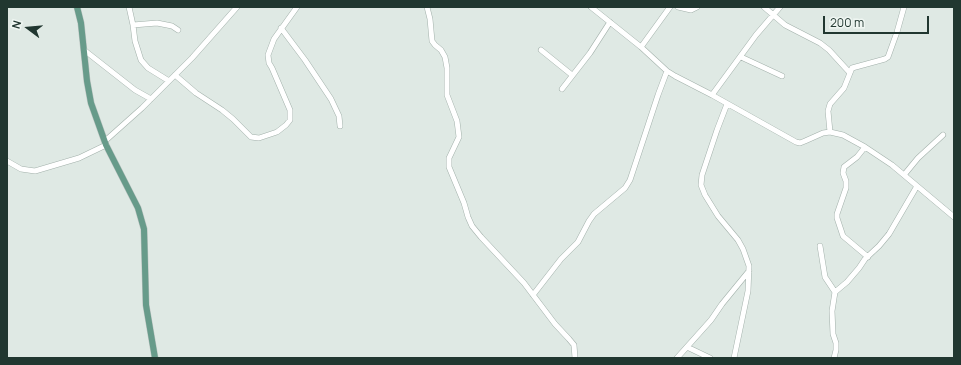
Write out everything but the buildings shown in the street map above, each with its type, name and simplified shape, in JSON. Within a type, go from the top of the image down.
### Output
[{"type":"main road","points":[[77,7],[81,23],[91,102],[105,143],[142,220],[144,229],[146,305],[155,358]]},
{"type":"street","points":[[129,7],[136,45],[141,60],[148,68],[169,81]]},
{"type":"street","points":[[7,161],[21,169],[35,170],[79,158],[105,143],[192,58],[237,7]]},
{"type":"street","points":[[175,75],[196,93],[222,110],[251,137],[259,138],[277,132],[286,125],[291,116],[290,110],[268,59],[270,48],[281,28],[297,7]]},
{"type":"street","points":[[427,7],[430,19],[432,41],[441,50],[445,57],[447,68],[446,95],[457,121],[459,137],[449,158],[449,167],[463,198],[468,217],[472,226],[512,269],[554,324],[569,339],[574,346],[577,357]]},
{"type":"street","points":[[591,7],[667,71],[800,143],[822,133],[830,132],[843,135],[865,147],[904,175],[954,217]]},
{"type":"street","points":[[640,47],[670,7]]},
{"type":"street","points":[[678,7],[691,10],[697,7]]},
{"type":"street","points":[[764,7],[785,25],[820,43],[850,73]]},
{"type":"street","points":[[712,95],[756,35],[780,7]]},
{"type":"street","points":[[830,132],[829,107],[832,100],[844,88],[852,68],[888,57],[904,7]]},
{"type":"street","points":[[562,89],[590,53],[610,22]]},
{"type":"street","points":[[133,25],[157,23],[172,26],[178,30]]},
{"type":"street","points":[[281,28],[331,99],[339,116],[340,126]]},
{"type":"street","points":[[84,50],[135,90],[151,98]]},
{"type":"street","points":[[541,50],[572,75]]},
{"type":"street","points":[[740,57],[782,76]]},
{"type":"street","points":[[533,295],[561,259],[578,242],[594,214],[625,188],[630,180],[667,71]]},
{"type":"street","points":[[727,104],[702,175],[701,185],[705,195],[718,216],[738,240],[747,260],[749,271],[748,291],[734,358]]},
{"type":"street","points":[[904,175],[918,158],[943,136]]},
{"type":"street","points":[[865,147],[858,157],[844,167],[843,173],[846,181],[846,188],[837,218],[844,236],[868,257]]},
{"type":"street","points":[[834,358],[836,343],[833,334],[832,311],[836,292],[847,282],[889,234],[917,186]]},
{"type":"street","points":[[820,246],[824,277],[836,292]]},
{"type":"street","points":[[677,358],[711,320],[749,271]]},
{"type":"street","points":[[687,347],[710,358]]}]
